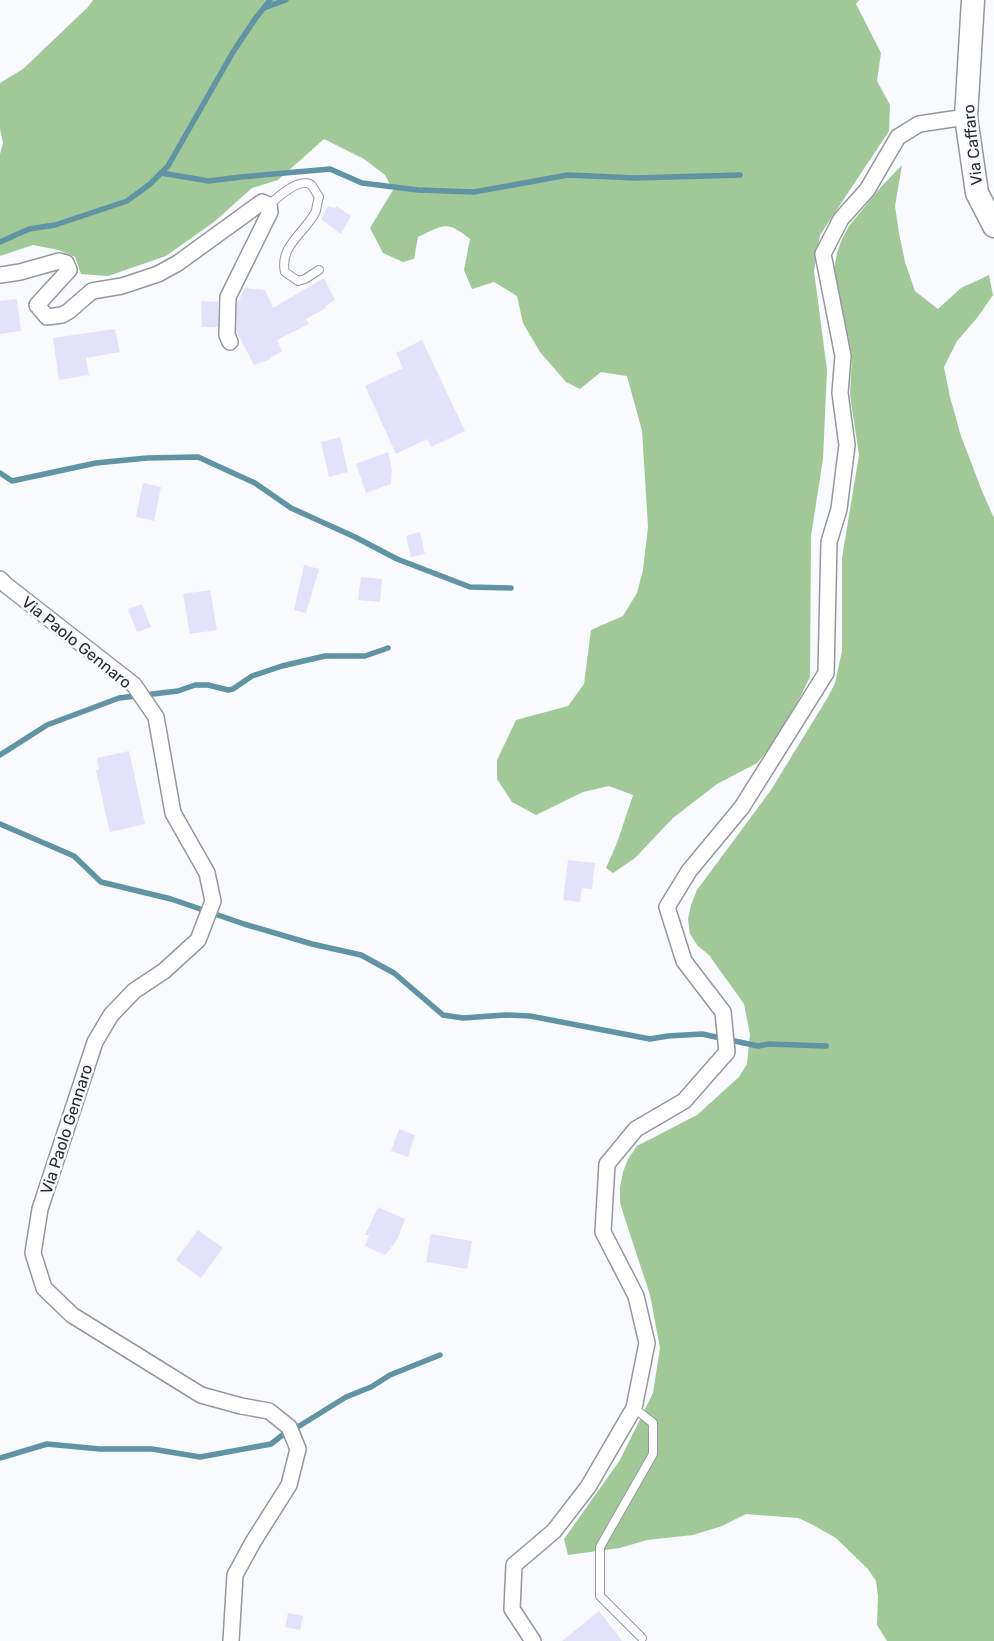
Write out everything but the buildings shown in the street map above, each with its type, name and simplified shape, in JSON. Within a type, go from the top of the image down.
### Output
[{"type":"street","name":"Via Caffaro","points":[[973,0],[966,117],[977,193],[994,226]]},
{"type":"street","points":[[532,1641],[512,1609],[514,1565],[554,1531],[588,1487],[634,1408],[647,1343],[636,1296],[603,1232],[607,1164],[636,1129],[684,1101],[727,1052],[723,1012],[684,961],[667,907],[689,871],[742,807],[826,673],[829,542],[839,509],[847,445],[840,393],[843,356],[824,254],[841,219],[867,190],[898,137],[919,124],[966,117]]},
{"type":"street","points":[[0,275],[20,272],[58,261],[66,263],[69,270],[38,305],[47,318],[62,315],[74,307],[92,290],[122,286],[158,274],[178,263],[262,202],[269,205],[270,212],[228,297],[227,335],[230,342]]},
{"type":"street","name":"Via Paolo Gennaro","points":[[0,579],[6,586],[134,685],[156,717],[173,814],[207,873],[213,901],[198,940],[164,971],[128,997],[111,1015],[95,1042],[40,1209],[33,1253],[44,1288],[72,1315],[201,1395],[241,1406],[269,1411],[289,1427],[298,1449],[289,1485],[253,1542],[235,1575],[232,1641]]},
{"type":"lane","points":[[269,205],[287,190],[302,183],[310,184],[315,190],[319,197],[315,212],[291,243],[283,264],[285,272],[298,281],[319,270]]},
{"type":"lane","points":[[634,1408],[653,1423],[653,1454],[600,1547],[600,1596],[642,1638]]},
{"type":"green space","points":[[93,0],[859,0],[856,4],[881,53],[877,81],[890,105],[889,131],[820,235],[814,271],[827,370],[823,459],[811,536],[810,677],[781,735],[757,763],[717,784],[673,818],[635,858],[613,873],[606,868],[617,843],[633,795],[609,786],[583,792],[536,815],[512,802],[497,779],[497,760],[516,720],[568,706],[584,684],[591,630],[623,616],[637,593],[643,570],[648,527],[642,431],[627,376],[601,372],[580,389],[566,382],[540,352],[523,323],[517,296],[494,282],[472,289],[464,270],[470,239],[455,229],[445,226],[440,227],[418,237],[414,259],[403,262],[383,253],[370,228],[393,190],[385,175],[364,159],[324,139],[278,180],[252,188],[214,222],[166,256],[108,276],[81,274],[75,257],[59,250],[33,245],[0,256],[0,154],[3,143],[0,129],[0,83],[23,69]]},
{"type":"green space","points":[[902,165],[895,206],[905,262],[915,291],[938,309],[961,288],[989,275],[993,295],[977,318],[957,341],[944,367],[961,436],[994,518],[994,1641],[887,1641],[877,1625],[878,1596],[876,1581],[868,1569],[836,1538],[798,1518],[746,1514],[722,1526],[693,1535],[647,1540],[620,1548],[568,1555],[564,1539],[620,1460],[653,1393],[660,1348],[650,1295],[620,1202],[620,1187],[628,1159],[637,1146],[697,1115],[739,1077],[747,1064],[750,1034],[744,1004],[709,955],[698,946],[690,934],[688,919],[697,890],[771,790],[835,683],[842,651],[842,558],[859,455],[850,395],[852,355],[834,269],[837,253],[849,226],[880,188]]},
{"type":"waterway","points":[[0,242],[29,229],[55,225],[127,201],[150,184],[168,166],[233,52],[270,0]]},
{"type":"waterway","points":[[264,8],[286,0]]},
{"type":"waterway","points":[[161,173],[209,181],[330,169],[362,183],[418,190],[474,192],[568,175],[636,178],[740,175]]},
{"type":"waterway","points":[[0,473],[12,481],[96,463],[147,458],[198,457],[255,483],[291,508],[355,537],[397,559],[470,587],[511,588]]},
{"type":"waterway","points":[[0,755],[47,725],[119,698],[178,691],[195,685],[208,685],[228,690],[233,689],[252,676],[282,666],[325,656],[365,656],[388,648]]},
{"type":"waterway","points":[[0,824],[74,856],[101,882],[171,899],[244,924],[312,944],[361,955],[394,973],[443,1015],[463,1018],[505,1015],[530,1016],[650,1039],[702,1034],[758,1046],[769,1044],[826,1046]]},
{"type":"waterway","points":[[0,1458],[47,1444],[100,1449],[152,1449],[200,1457],[271,1444],[285,1433],[346,1397],[371,1387],[390,1375],[440,1355]]}]
